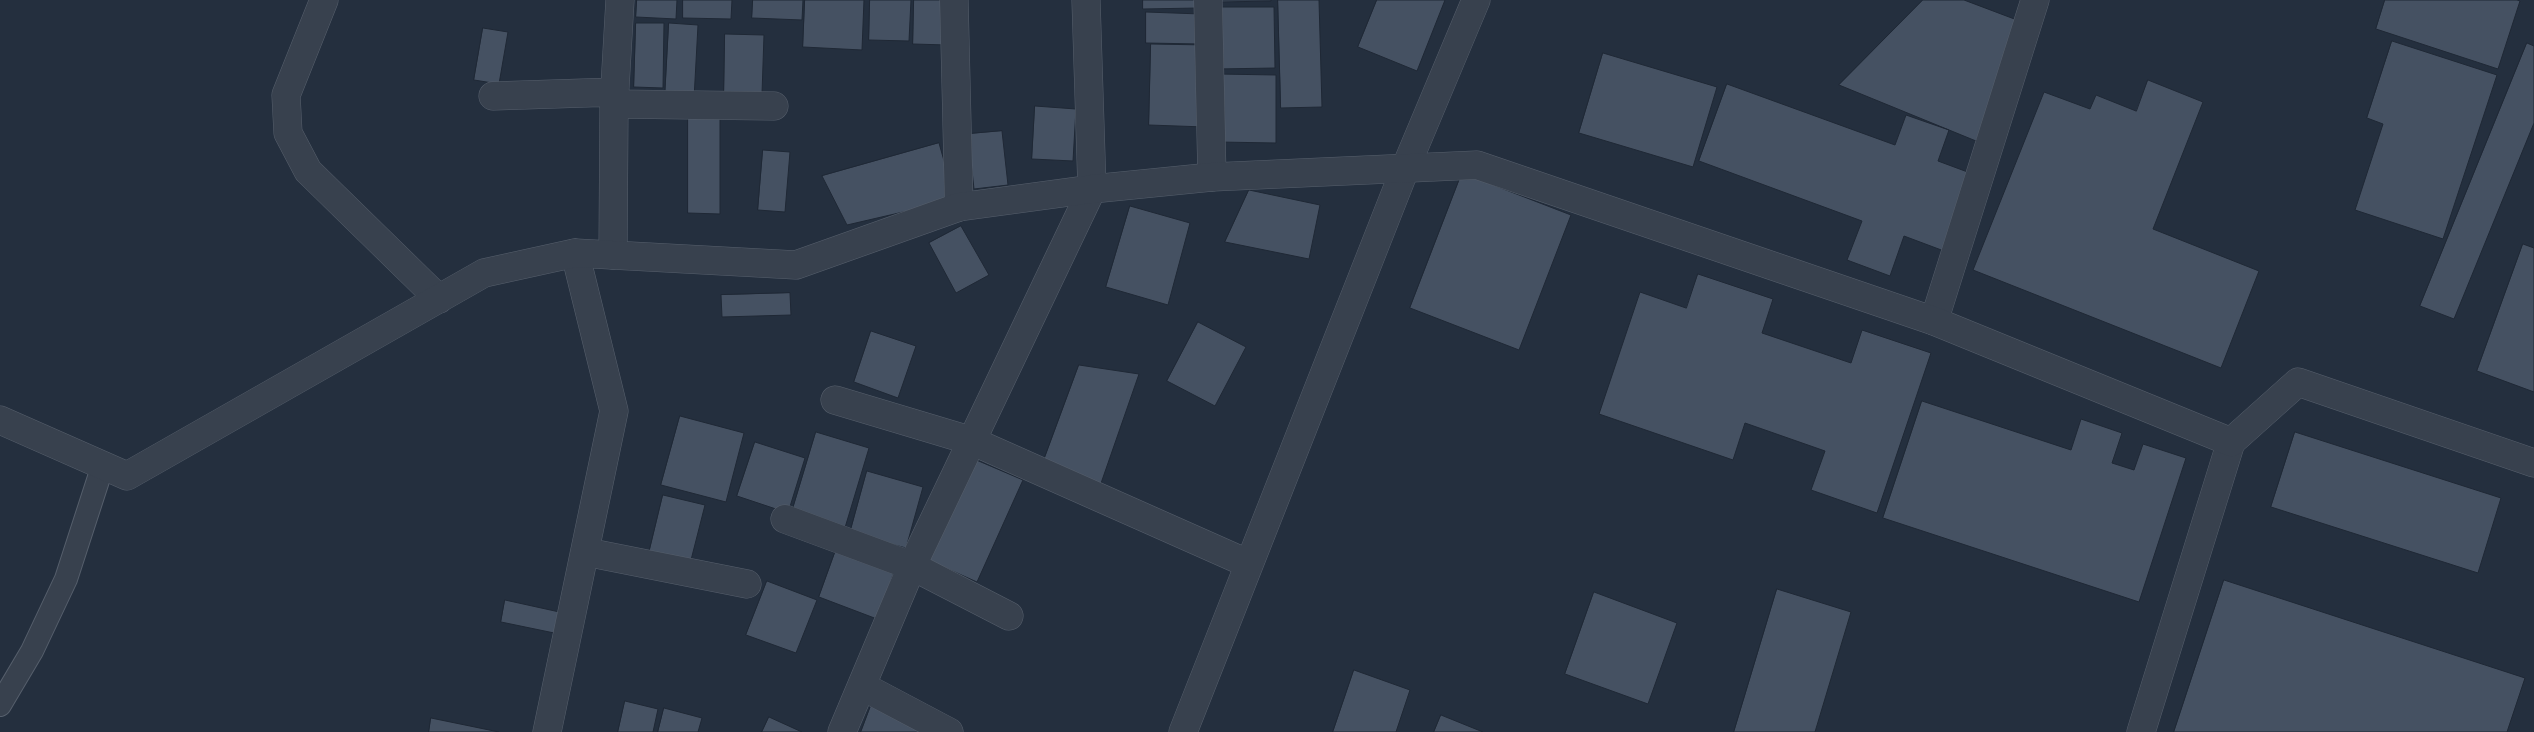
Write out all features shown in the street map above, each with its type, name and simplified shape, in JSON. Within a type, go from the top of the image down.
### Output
[{"type":"street","points":[[324,0],[286,94],[288,133],[308,172],[439,299]]},
{"type":"street","points":[[613,255],[614,98],[620,0]]},
{"type":"street","points":[[954,0],[959,208]]},
{"type":"street","points":[[842,732],[912,566],[1092,189],[1086,0]]},
{"type":"street","points":[[1208,0],[1212,177]]},
{"type":"street","points":[[1183,732],[1405,169],[1476,0]]},
{"type":"street","points":[[1934,321],[2035,0]]},
{"type":"street","points":[[493,96],[614,98],[774,106]]},
{"type":"street","points":[[0,420],[127,476],[484,273],[575,253],[796,265],[959,208],[1092,189],[1212,177],[1477,165],[1934,321],[2231,442]]},
{"type":"street","points":[[547,732],[614,411],[575,253]]},
{"type":"street","points":[[2142,732],[2231,442],[2298,382],[2534,464]]},
{"type":"street","points":[[835,400],[972,441],[1249,564]]},
{"type":"street","points":[[785,519],[912,566],[1009,616]]},
{"type":"street","points":[[586,552],[747,584]]},
{"type":"street","points":[[862,686],[949,732]]},
{"type":"lane","points":[[0,705],[32,651],[66,579],[103,465]]},
{"type":"building","points":[[637,0],[677,0],[676,19],[636,17]]},
{"type":"building","points":[[683,0],[732,0],[731,19],[683,18]]},
{"type":"building","points":[[753,0],[803,0],[802,20],[752,18]]},
{"type":"building","points":[[805,0],[864,0],[862,50],[803,47]]},
{"type":"building","points":[[870,0],[911,0],[909,41],[869,40]]},
{"type":"building","points":[[914,0],[948,0],[947,45],[913,44]]},
{"type":"building","points":[[1143,0],[1197,0],[1198,8],[1143,9]]},
{"type":"building","points":[[1220,0],[1271,0],[1271,1],[1220,2]]},
{"type":"building","points":[[1278,0],[1319,0],[1322,107],[1281,108]]},
{"type":"building","points":[[1377,0],[1445,0],[1417,71],[1358,47]]},
{"type":"building","points":[[1923,0],[1964,0],[2025,23],[1976,141],[1839,85]]},
{"type":"building","points":[[2385,0],[2520,1],[2498,69],[2376,29]]},
{"type":"building","points":[[1216,7],[1274,7],[1275,68],[1217,69]]},
{"type":"building","points":[[1146,12],[1201,14],[1200,44],[1146,43]]},
{"type":"building","points":[[636,23],[664,23],[663,88],[634,87]]},
{"type":"building","points":[[669,23],[698,25],[694,99],[665,97]]},
{"type":"building","points":[[483,28],[508,32],[499,84],[474,80]]},
{"type":"building","points":[[725,34],[764,35],[762,94],[724,93]]},
{"type":"building","points":[[2392,41],[2497,75],[2443,239],[2355,210],[2383,124],[2367,118]]},
{"type":"building","points":[[2527,43],[2534,46],[2534,123],[2454,319],[2420,306]]},
{"type":"building","points":[[1151,44],[1207,45],[1205,127],[1149,125]]},
{"type":"building","points":[[1603,53],[1717,87],[1693,167],[1579,133]]},
{"type":"building","points":[[1218,74],[1276,75],[1276,143],[1218,142]]},
{"type":"building","points":[[2148,80],[2203,102],[2153,229],[2259,271],[2221,368],[1973,270],[2044,92],[2090,109],[2096,95],[2136,111]]},
{"type":"building","points":[[1727,84],[1895,145],[1906,115],[1949,130],[1938,161],[1973,174],[1944,251],[1904,236],[1890,276],[1847,260],[1862,221],[1699,161]]},
{"type":"building","points":[[1035,106],[1076,109],[1073,161],[1032,159]]},
{"type":"building","points":[[688,115],[720,115],[720,214],[688,213]]},
{"type":"building","points":[[1002,131],[1008,185],[974,189],[968,134]]},
{"type":"building","points":[[939,143],[955,200],[847,225],[822,176]]},
{"type":"building","points":[[763,150],[790,152],[785,212],[758,210]]},
{"type":"building","points":[[1462,173],[1571,215],[1519,350],[1410,308]]},
{"type":"building","points":[[1249,190],[1320,205],[1309,259],[1225,242]]},
{"type":"building","points":[[1130,206],[1190,223],[1168,305],[1106,287]]},
{"type":"building","points":[[961,226],[989,275],[956,293],[929,243]]},
{"type":"building","points":[[2523,244],[2534,248],[2534,392],[2477,371]]},
{"type":"building","points":[[1698,274],[1773,299],[1762,333],[1851,363],[1862,330],[1931,353],[1877,513],[1811,490],[1825,451],[1745,423],[1733,460],[1599,414],[1640,292],[1686,308]]},
{"type":"building","points":[[790,293],[791,315],[722,317],[721,295]]},
{"type":"building","points":[[1198,322],[1246,347],[1215,406],[1167,381]]},
{"type":"building","points":[[871,331],[916,346],[898,398],[854,382]]},
{"type":"building","points":[[1079,365],[1139,374],[1099,489],[1041,468]]},
{"type":"building","points":[[1922,401],[2071,450],[2081,419],[2122,433],[2112,463],[2134,470],[2143,444],[2186,458],[2139,602],[1883,518]]},
{"type":"building","points":[[680,416],[744,433],[726,502],[661,485]]},
{"type":"building","points":[[816,432],[869,448],[844,531],[791,515]]},
{"type":"building","points":[[2295,432],[2501,498],[2478,573],[2271,507]]},
{"type":"building","points":[[755,442],[805,458],[788,513],[737,496]]},
{"type":"building","points":[[974,459],[1023,480],[977,582],[928,560]]},
{"type":"building","points":[[867,471],[923,487],[906,548],[850,533]]},
{"type":"building","points":[[663,495],[705,505],[690,564],[649,553]]},
{"type":"building","points":[[837,547],[895,569],[877,619],[819,597]]},
{"type":"building","points":[[2224,580],[2525,678],[2507,732],[2174,732]]},
{"type":"building","points":[[767,581],[817,600],[796,653],[746,635]]},
{"type":"building","points":[[1777,589],[1851,612],[1815,732],[1734,732]]},
{"type":"building","points":[[1594,592],[1677,623],[1648,704],[1565,674]]},
{"type":"building","points":[[505,600],[564,613],[559,634],[501,622]]},
{"type":"building","points":[[1354,670],[1410,690],[1396,732],[1333,732]]},
{"type":"building","points":[[873,700],[923,719],[918,732],[861,732]]},
{"type":"building","points":[[625,701],[658,709],[653,732],[618,732]]},
{"type":"building","points":[[664,708],[702,718],[698,732],[658,732]]},
{"type":"building","points":[[1441,715],[1483,732],[1434,732]]},
{"type":"building","points":[[769,717],[802,732],[762,732]]},
{"type":"building","points":[[431,718],[499,732],[429,732]]}]
